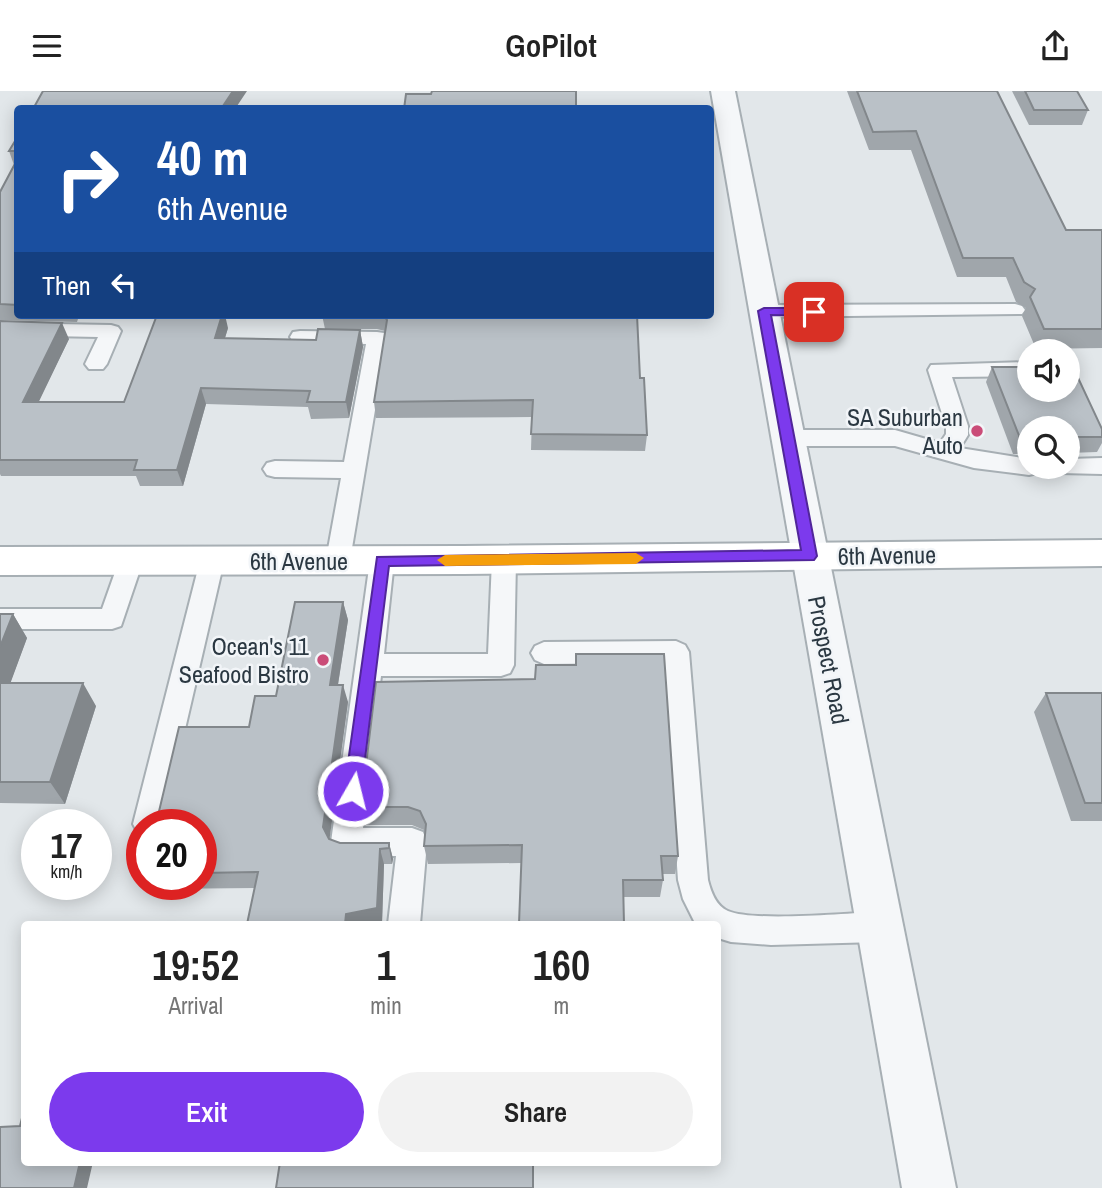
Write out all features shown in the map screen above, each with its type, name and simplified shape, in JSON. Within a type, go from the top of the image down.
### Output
[{"type":"street","name":"Prospect Road","points":[[723,91],[929,1188]]},
{"type":"street","name":"6th Avenue","points":[[0,561],[382,561],[1102,553]]},
{"type":"lane","points":[[764,311],[1015,310]]},
{"type":"lane","points":[[0,329],[111,331],[96,364]]},
{"type":"lane","points":[[300,337],[377,338],[338,560]]},
{"type":"lane","points":[[946,451],[957,435],[957,426],[939,370],[1017,369]]},
{"type":"lane","points":[[789,437],[895,438],[994,463],[1017,466]]},
{"type":"lane","points":[[1080,467],[1102,466]]},
{"type":"lane","points":[[275,469],[354,470]]},
{"type":"lane","points":[[369,665],[501,666],[504,560]]},
{"type":"lane","points":[[0,619],[112,619],[131,561]]},
{"type":"lane","points":[[152,809],[212,561]]},
{"type":"lane","points":[[382,561],[346,842],[412,842],[404,921]]},
{"type":"lane","points":[[544,653],[676,652],[695,893],[715,921]]},
{"type":"lane","points":[[726,932],[878,927]]},
{"type":"building","points":[[43,91],[233,91],[224,105],[35,105]]},
{"type":"building","points":[[432,91],[576,91],[576,105],[405,105],[406,94],[431,94]]},
{"type":"building","points":[[857,91],[997,91],[1066,230],[1102,230],[1102,329],[1044,329],[1030,297],[1035,289],[1024,282],[1013,258],[963,258],[916,131],[873,132]]},
{"type":"building","points":[[1025,91],[1077,91],[1088,110],[1034,110]]},
{"type":"building","points":[[14,166],[14,305],[0,304],[0,192]]},
{"type":"building","points":[[155,319],[221,319],[215,338],[316,340],[318,329],[360,330],[346,402],[307,402],[310,391],[201,388],[177,470],[134,470],[137,460],[0,460],[0,321],[62,323],[23,402],[124,402]]},
{"type":"building","points":[[637,319],[640,378],[644,378],[647,435],[531,434],[533,400],[374,402],[387,320]]},
{"type":"building","points":[[992,367],[1017,367],[1017,402],[1080,402],[1080,382],[1102,429],[1102,437],[1080,437],[1080,416],[1017,416],[1017,430]]},
{"type":"building","points":[[295,602],[343,602],[330,685],[343,685],[323,827],[329,839],[340,843],[389,843],[389,848],[380,849],[377,908],[346,914],[345,921],[248,921],[258,872],[217,873],[217,809],[160,809],[179,727],[249,727],[255,696],[276,696]]},
{"type":"building","points":[[0,614],[13,614],[0,647]]},
{"type":"building","points":[[576,654],[664,654],[678,856],[661,856],[663,880],[623,880],[624,921],[519,921],[522,845],[424,846],[426,824],[420,811],[408,807],[361,807],[376,682],[535,679],[536,665],[576,665]]},
{"type":"building","points":[[0,683],[83,683],[50,782],[0,782]]},
{"type":"building","points":[[1046,693],[1102,693],[1102,803],[1085,803]]},
{"type":"building","points":[[21,1122],[21,1166],[79,1166],[74,1188],[0,1188],[0,1127],[20,1126]]},
{"type":"building","points":[[279,1166],[533,1166],[533,1188],[276,1188]]},
{"type":"slow traffic","points":[[445,560],[636,558]]},
{"type":"place","name":"SA Suburban Auto","points":[[977,431]]},
{"type":"place","name":"Ocean's 11 Seafood Bistro","points":[[323,660]]},
{"type":"route","points":[[353,791],[382,561],[809,556],[764,311],[814,312]]}]
